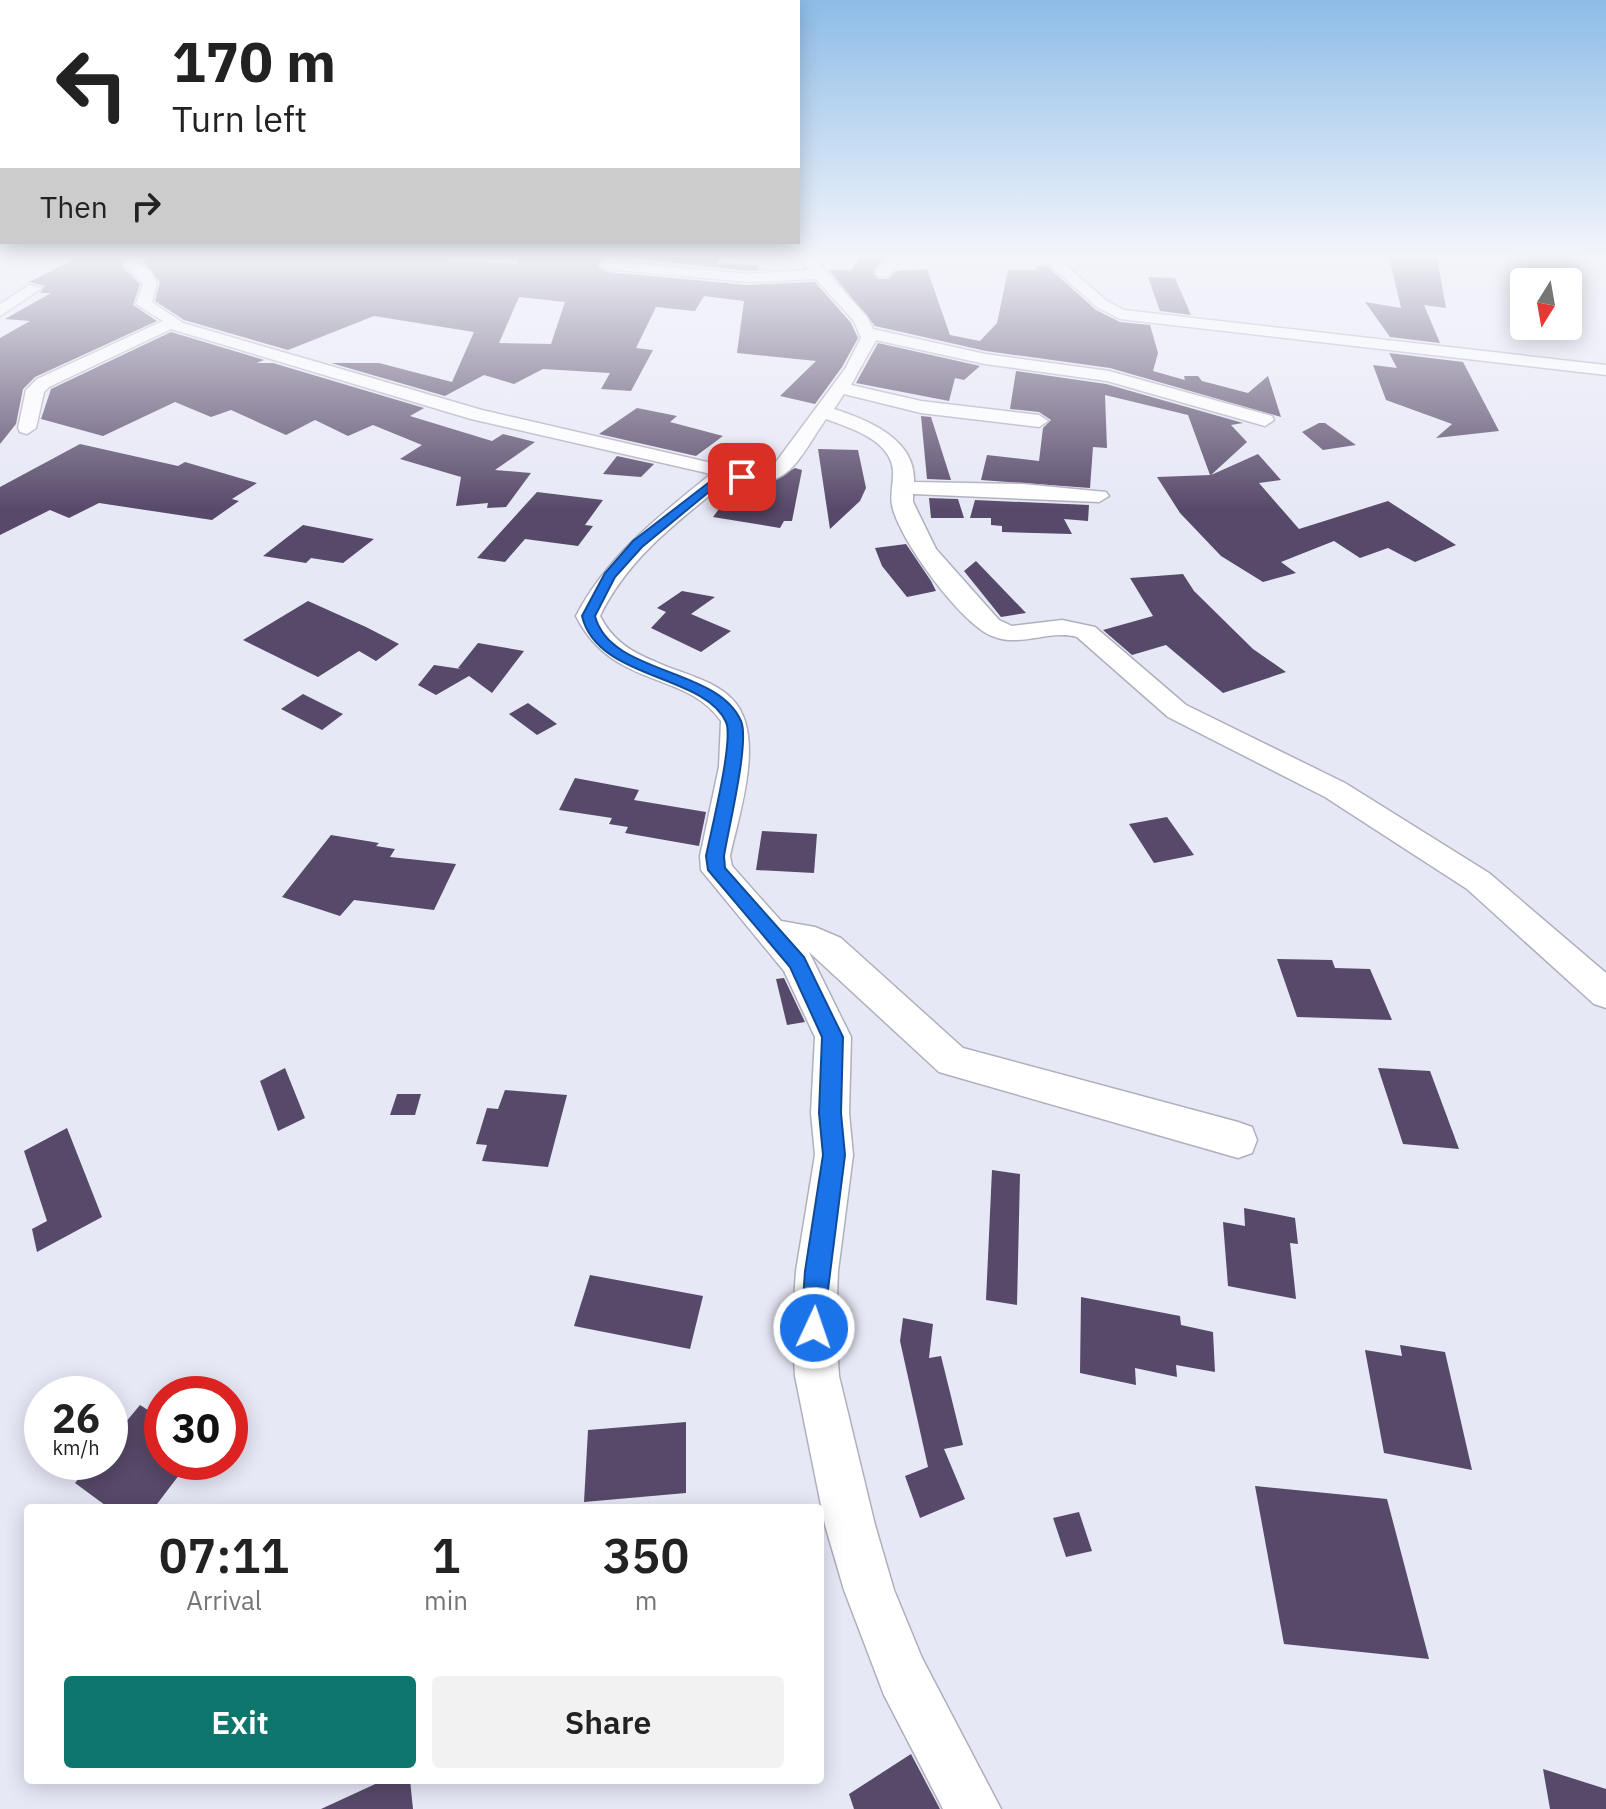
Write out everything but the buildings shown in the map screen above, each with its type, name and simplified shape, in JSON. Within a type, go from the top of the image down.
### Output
[{"type":"street","points":[[27,428],[35,390],[43,383],[132,341]]},
{"type":"street","points":[[233,341],[478,415],[757,479],[780,470],[840,388],[868,341]]},
{"type":"street","points":[[907,341],[985,359],[1109,376],[1265,420]]},
{"type":"street","points":[[1358,341],[1606,370]]},
{"type":"street","points":[[840,388],[921,407],[1039,421]]},
{"type":"street","points":[[823,412],[845,419],[894,446],[904,468],[903,507],[920,542],[990,625],[1013,635],[1069,626],[1086,632],[1177,711],[1344,795],[1478,881],[1606,994]]},
{"type":"street","points":[[725,473],[638,544],[610,575],[588,616],[591,627],[610,649],[718,701],[729,712],[736,735],[715,856],[717,870],[797,962],[833,1037],[830,1113],[834,1155],[817,1271],[814,1328],[817,1376],[827,1430],[869,1590],[903,1676],[973,1809]]},
{"type":"street","points":[[903,488],[1022,490],[1099,496]]},
{"type":"street","points":[[774,933],[815,940],[829,947],[952,1061],[1238,1140]]},
{"type":"route","points":[[742,477],[725,473],[638,544],[610,575],[588,616],[599,639],[610,649],[718,701],[735,723],[734,752],[715,856],[717,870],[797,962],[833,1037],[830,1113],[834,1155],[817,1271],[814,1328]]}]
